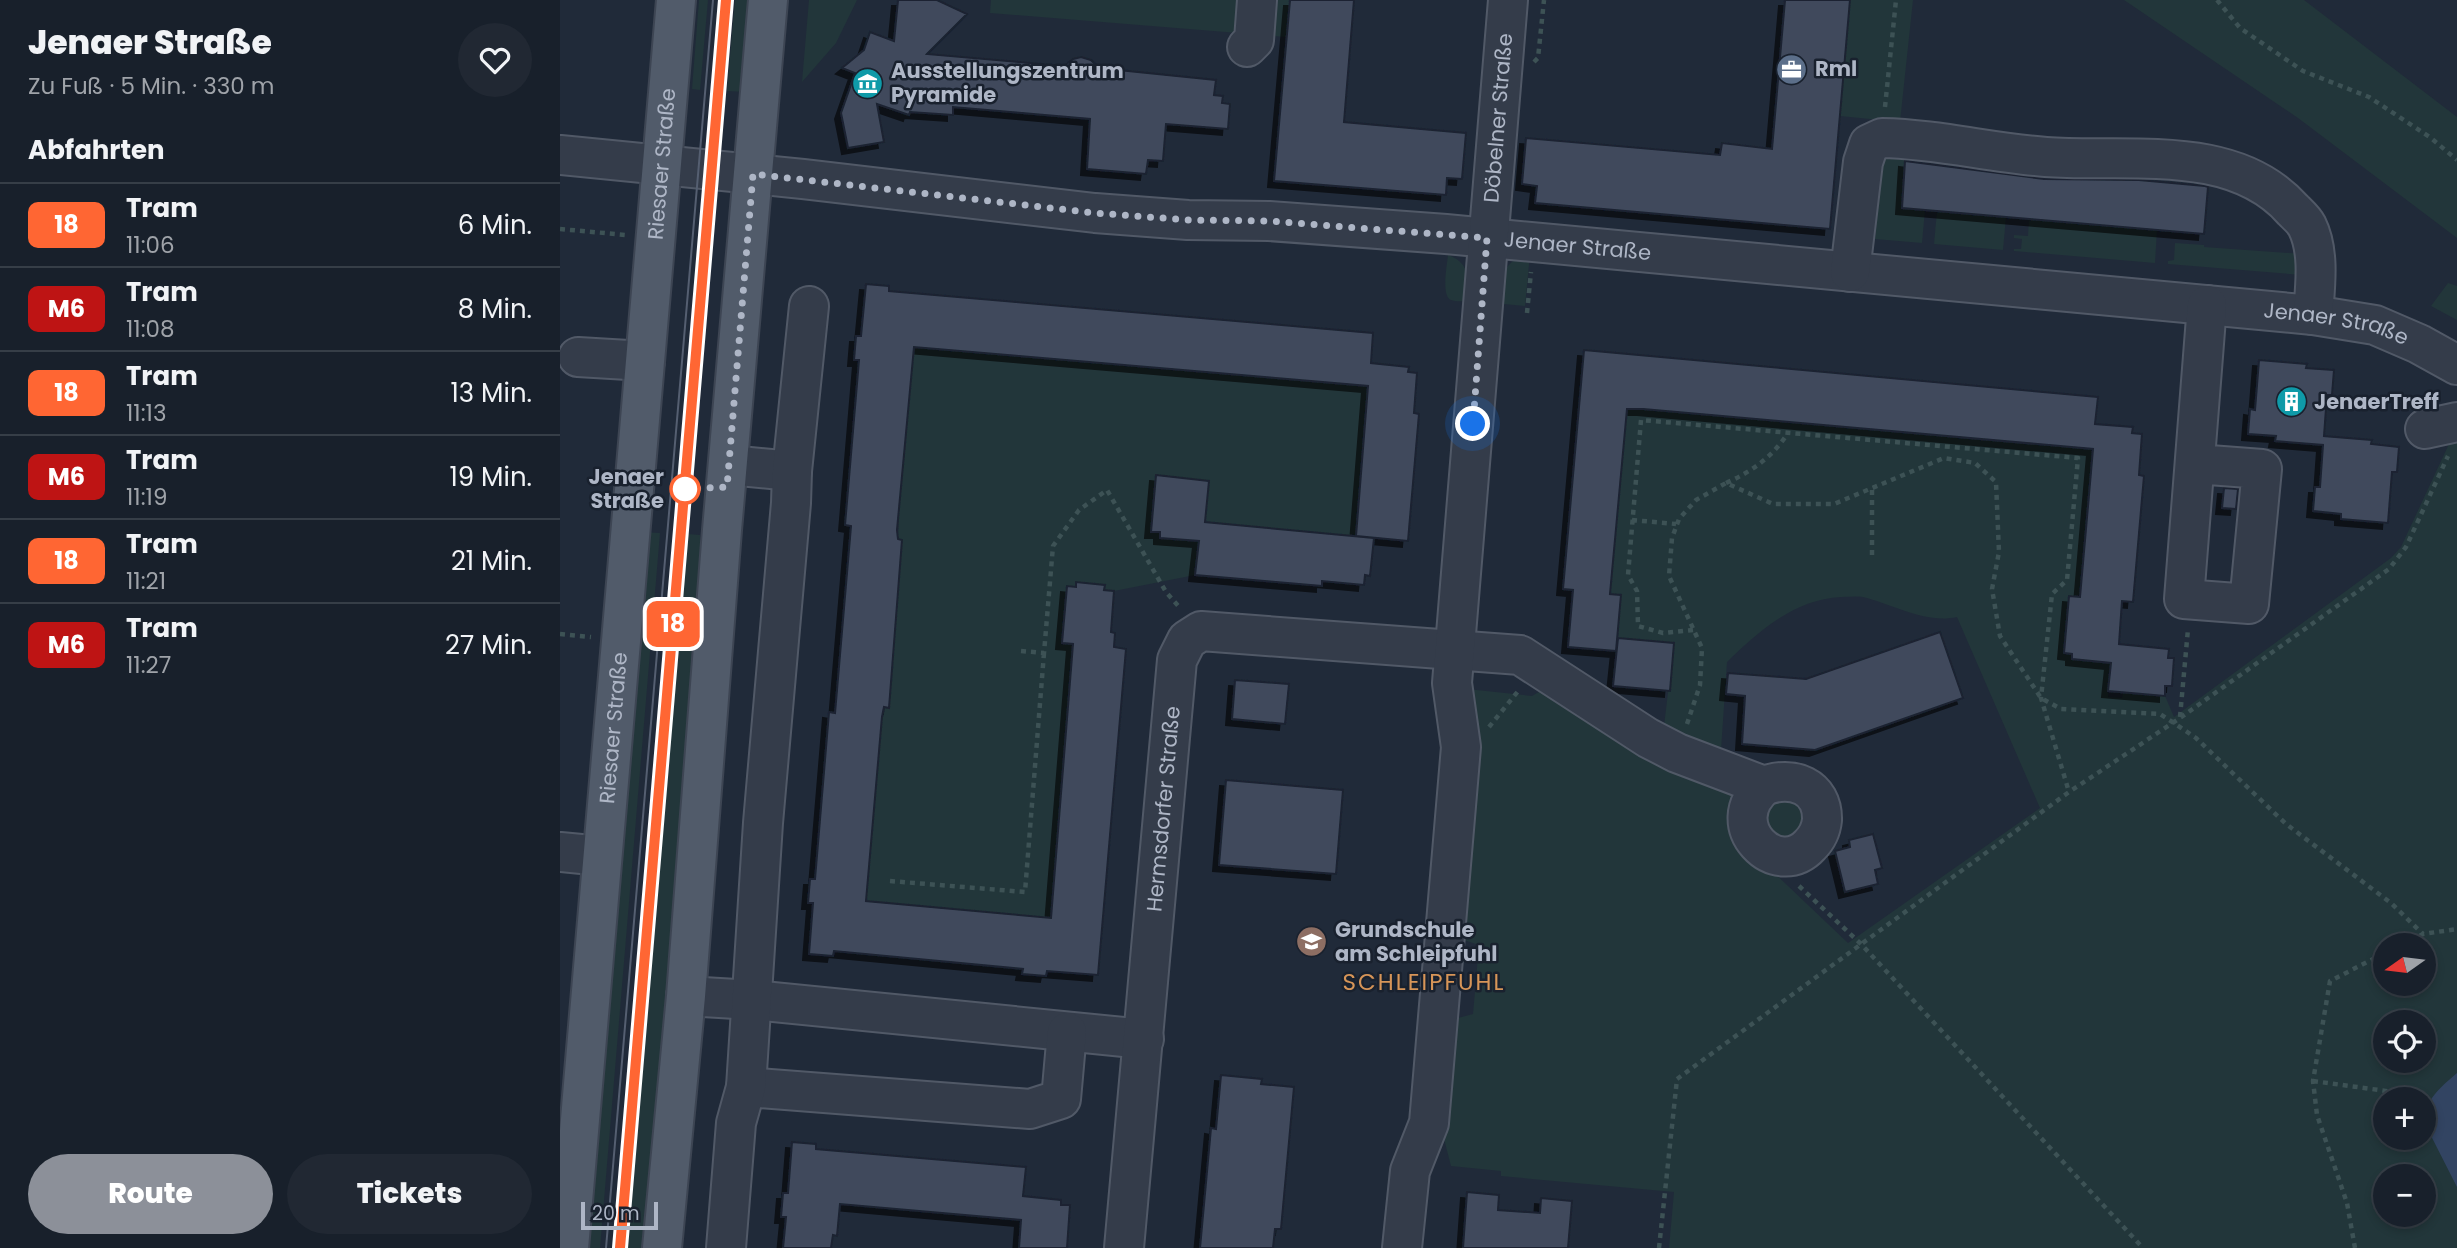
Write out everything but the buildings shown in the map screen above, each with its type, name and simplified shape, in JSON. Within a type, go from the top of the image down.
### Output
[{"type":"main road","name":"Riesaer Straße","points":[[569,1248],[645,361],[680,167],[676,0]]},
{"type":"main road","points":[[662,1248],[686,996],[768,0]]},
{"type":"street","points":[[1247,47],[1254,40],[1257,0]]},
{"type":"street","name":"Döbelner Straße","points":[[1487,238],[1508,0]]},
{"type":"street","points":[[1850,272],[1863,162],[1869,144],[1882,138],[2045,157],[2202,162],[2243,173],[2283,198],[2306,225],[2314,254],[2313,315]]},
{"type":"street","name":"Jenaer Straße","points":[[560,155],[1095,213],[1188,220],[1269,221],[1487,238],[2313,315],[2375,325],[2419,344],[2457,365]]},
{"type":"street","points":[[1402,1248],[1410,1171],[1430,1123],[1461,747],[1452,683],[1487,238]]},
{"type":"street","points":[[2196,464],[2207,305]]},
{"type":"street","points":[[726,1248],[736,1123],[746,1087],[792,471],[809,306]]},
{"type":"street","points":[[578,357],[645,361]]},
{"type":"street","points":[[729,465],[792,471]]},
{"type":"street","points":[[1201,631],[1520,655],[1677,753],[1764,786]]},
{"type":"street","name":"Hermsdorfer Straße","points":[[1124,1248],[1178,660],[1187,640],[1201,631]]},
{"type":"street","points":[[1778,781],[1792,781],[1805,786],[1815,797],[1821,810],[1822,824],[1817,837],[1807,848],[1794,855],[1780,855],[1759,846],[1752,837],[1747,826],[1747,815],[1750,803],[1764,786],[1778,781]]},
{"type":"street","points":[[560,852],[602,856]]},
{"type":"street","points":[[686,996],[753,1000],[1144,1039]]},
{"type":"street","points":[[746,1087],[1030,1109],[1061,1099],[1068,1032]]},
{"type":"path","points":[[1882,138],[1896,0]]},
{"type":"path","points":[[2217,0],[2240,28],[2303,71],[2369,97],[2431,138],[2457,160]]},
{"type":"path","points":[[560,229],[637,236]]},
{"type":"path","points":[[1693,630],[1663,633],[1638,626],[1637,591],[1628,575],[1641,420],[2078,457],[2067,580],[2052,594],[2041,698]]},
{"type":"path","points":[[1677,753],[1700,685],[1702,648],[1670,576],[1672,538],[1677,524],[1696,500],[1762,463],[1777,449],[1789,432]]},
{"type":"path","points":[[1659,1248],[1677,1079],[2069,792],[2174,723],[2389,569],[2406,547],[2444,433]]},
{"type":"path","points":[[1959,447],[1959,461]]},
{"type":"path","points":[[1726,483],[1773,504],[1833,504],[1944,458],[1975,463],[1996,482],[1999,552],[1992,589],[2000,636],[2041,698],[2069,792]]},
{"type":"path","points":[[1872,487],[1872,555]]},
{"type":"path","points":[[890,881],[1025,892],[1054,546],[1079,510],[1107,490],[1166,592],[1201,631]]},
{"type":"path","points":[[1632,520],[1677,524]]},
{"type":"path","points":[[2180,718],[2188,629]]},
{"type":"path","points":[[560,634],[603,638]]},
{"type":"path","points":[[1021,650],[1044,653]]},
{"type":"path","points":[[1485,733],[1519,690]]},
{"type":"path","points":[[2041,698],[2061,709],[2160,714],[2196,738],[2286,824],[2391,903],[2422,933]]},
{"type":"path","points":[[1780,855],[1794,881],[1861,944],[2143,1248]]},
{"type":"path","points":[[2430,933],[2457,929]]},
{"type":"path","points":[[2355,1248],[2347,1203],[2317,1115],[2313,1081],[2330,981],[2373,959]]},
{"type":"path","points":[[2313,1081],[2373,1089]]},
{"type":"green space","points":[[699,0],[708,0],[700,90],[692,89]]},
{"type":"green space","points":[[735,0],[756,0],[748,92],[727,91]]},
{"type":"green space","points":[[809,0],[857,0],[836,43],[802,82]]},
{"type":"green space","points":[[991,0],[1290,0],[1287,37],[990,13]]},
{"type":"green space","points":[[1850,0],[1913,0],[1900,122],[1840,116]]},
{"type":"green space","points":[[2124,0],[2304,0],[2457,117],[2457,238],[2298,118]]},
{"type":"green space","points":[[1898,151],[1905,161],[1902,208],[1925,210],[1922,243],[1875,239],[1884,152]]},
{"type":"green space","points":[[1937,211],[2006,217],[2003,250],[1934,244]]},
{"type":"green space","points":[[2029,219],[2157,230],[2155,263],[2014,251],[2021,249],[2022,239],[2014,238],[2014,235],[2028,236]]},
{"type":"green space","points":[[2175,243],[2304,254],[2302,275],[2168,264],[2168,261],[2174,260]]},
{"type":"green space","points":[[1530,254],[1525,306],[1493,303],[1508,266]]},
{"type":"green space","points":[[1448,255],[1456,258],[1465,268],[1469,302],[1453,301],[1446,293]]},
{"type":"green space","points":[[2448,283],[2457,286],[2457,320],[2431,306]]},
{"type":"green space","points":[[909,341],[1140,367],[1303,380],[1354,379],[1354,385],[1368,386],[1356,536],[1200,522],[1209,481],[1157,475],[1151,531],[1199,536],[1195,575],[1114,591],[1104,590],[1104,585],[1077,582],[1076,587],[1067,587],[1062,643],[1073,644],[1050,923],[1027,921],[1028,916],[861,901],[863,883],[868,883],[882,717],[884,707],[888,708],[902,540],[898,539],[899,515],[894,514],[905,450]]},
{"type":"green space","points":[[1628,403],[1629,409],[1642,410],[1643,404],[1670,407],[1670,412],[1697,415],[1699,409],[1782,416],[1782,422],[1809,425],[1810,419],[1837,421],[1837,427],[1865,429],[1866,424],[1893,432],[1945,436],[1946,431],[2093,443],[2080,597],[2069,597],[2064,653],[2072,654],[2072,659],[2111,657],[2108,697],[2122,698],[2123,692],[2165,696],[2174,717],[2391,558],[2401,547],[2449,444],[2457,435],[2457,1248],[1669,1248],[1674,1192],[1501,1176],[1501,1171],[1451,1166],[1442,1131],[1453,1030],[1457,1028],[1458,1018],[1473,1014],[1479,945],[1464,940],[1473,847],[1466,845],[1467,689],[1532,696],[1546,688],[1686,779],[1734,789],[1750,850],[1848,943],[2040,808],[1957,617],[1921,616],[1863,597],[1824,599],[1793,610],[1765,628],[1727,662],[1721,750],[1703,751],[1664,726],[1674,643],[1618,638],[1621,595],[1610,594]]},
{"type":"green space","points":[[642,532],[660,533],[600,1248],[581,1248]]},
{"type":"green space","points":[[688,534],[700,535],[701,595],[651,1248],[628,1248]]},
{"type":"green space","points":[[1801,798],[1806,834],[1776,842],[1760,817],[1765,802]]},
{"type":"water","points":[[2457,1073],[2457,1187],[2436,1146],[2436,1093]]},
{"type":"tram line","points":[[606,1248],[713,0]]},
{"type":"tram line","name":"18","points":[[620,1248],[726,0]]},
{"type":"tram line","points":[[620,1248],[727,0]]},
{"type":"place","name":"Rml","points":[[1792,69]]},
{"type":"place","name":"Ausstellungszentrum Pyramide","points":[[868,83]]},
{"type":"place","name":"JenaerTreff","points":[[2291,402]]},
{"type":"place","name":"Jenaer Straße","points":[[685,489]]},
{"type":"place","name":"Grundschule am Schleipfuhl","points":[[1312,942]]},
{"type":"district","name":"SCHLEIPFUHL","points":[[1424,982]]},
{"type":"route","points":[[685,489],[727,487],[753,174],[1095,213],[1188,220],[1269,221],[1487,238],[1473,424]]}]
